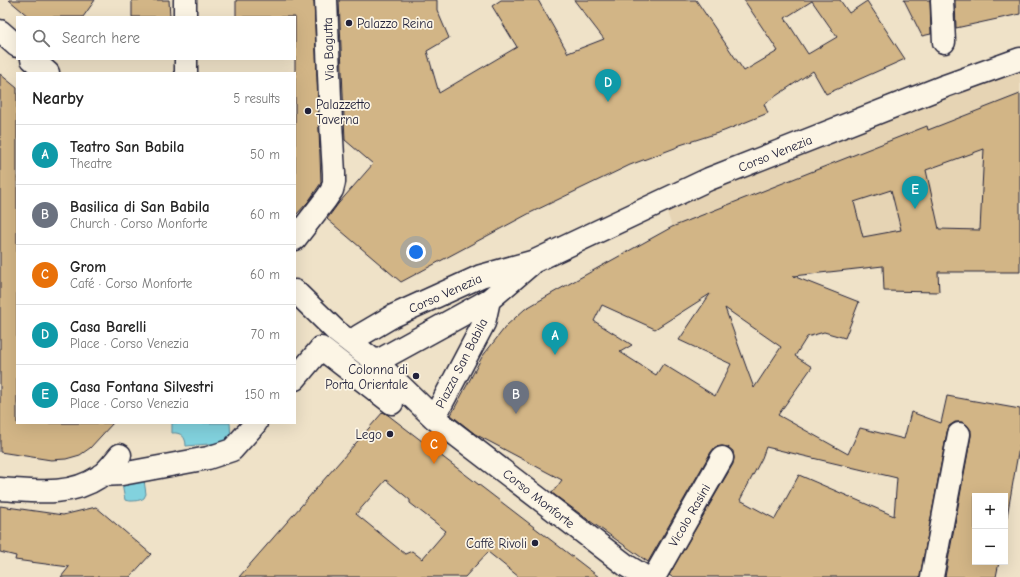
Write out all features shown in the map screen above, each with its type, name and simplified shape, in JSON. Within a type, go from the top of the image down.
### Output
[{"type":"street","points":[[185,0],[185,16]]},
{"type":"street","name":"Via Bagutta","points":[[296,238],[317,212],[332,190],[334,173],[326,0]]},
{"type":"street","points":[[942,0],[944,42]]},
{"type":"street","points":[[0,31],[16,45]]},
{"type":"street","name":"Corso Venezia","points":[[359,336],[393,316],[481,276],[535,261],[709,179],[1020,58]]},
{"type":"street","points":[[33,60],[47,72]]},
{"type":"street","points":[[186,60],[186,72]]},
{"type":"street","name":"Corso Venezia","points":[[376,362],[489,300],[535,261]]},
{"type":"street","name":"Piazza San Babila","points":[[296,287],[359,336],[376,362]]},
{"type":"street","name":"Piazza San Babila","points":[[296,292],[337,332],[376,362],[434,418],[484,323],[489,300]]},
{"type":"street","points":[[296,377],[322,348],[392,403]]},
{"type":"street","name":"Corso Monforte","points":[[434,418],[637,573]]},
{"type":"street","points":[[101,476],[122,474],[208,458],[232,450],[255,424]]},
{"type":"street","points":[[932,577],[959,434]]},
{"type":"street","points":[[0,489],[64,491],[84,486],[101,476],[120,455]]},
{"type":"street","name":"Vicolo Rasini","points":[[637,573],[722,458]]},
{"type":"shaded area","points":[[1020,61],[1020,170],[997,231],[933,228],[939,292],[884,291],[883,266],[850,271],[830,225],[687,269],[664,204]]},
{"type":"water","points":[[172,424],[230,424],[231,442],[186,446],[184,438],[180,434],[172,433]]},
{"type":"water","points":[[144,480],[146,494],[144,498],[135,501],[125,500],[122,484]]},
{"type":"building","points":[[9,0],[95,0],[84,16],[28,16]]},
{"type":"building","points":[[132,0],[169,0],[170,16],[132,16]]},
{"type":"building","name":"Palazzetto Taverna","points":[[236,0],[314,0],[321,183],[308,202],[296,215],[296,16],[236,16]]},
{"type":"building","points":[[339,0],[437,0],[437,10],[449,38],[427,51],[439,93],[517,47],[492,6],[501,0],[538,0],[568,53],[604,39],[574,0],[696,0],[744,71],[778,51],[744,0],[840,0],[849,13],[867,1],[905,59],[826,94],[813,71],[764,104],[768,113],[724,131],[680,145],[630,165],[530,213],[401,282],[327,219],[373,164],[345,140]],"holes":[[[812,1],[837,37],[808,54],[785,18]]]},
{"type":"building","points":[[904,0],[930,0],[931,34],[922,36]]},
{"type":"building","points":[[955,0],[1020,0],[1020,14],[956,28]]},
{"type":"building","points":[[0,74],[16,87],[16,424],[112,424],[90,448],[80,455],[66,459],[51,460],[0,452]]},
{"type":"building","points":[[1020,94],[1020,272],[938,272],[939,292],[884,291],[883,266],[793,276],[859,302],[845,338],[824,332],[807,337],[795,356],[812,367],[778,415],[848,454],[860,428],[904,439],[911,412],[941,423],[947,396],[1020,409],[1020,442],[1008,511],[1008,493],[972,493],[972,565],[998,565],[996,577],[945,577],[971,436],[971,430],[962,422],[955,422],[949,426],[947,432],[920,577],[672,577],[669,575],[733,464],[733,451],[728,447],[715,447],[711,452],[648,562],[552,493],[562,480],[475,434],[451,415],[482,357],[507,325],[525,309],[672,227],[927,126],[928,130]],"holes":[[[984,149],[980,230],[939,229],[926,170]],[[891,190],[901,230],[863,237],[854,202]],[[710,294],[679,340],[731,364],[715,396],[663,364],[656,375],[620,352],[632,345],[594,321],[602,305],[655,329]],[[725,308],[781,347],[754,388]],[[766,447],[897,478],[894,516],[799,475],[775,519],[740,500],[762,458]]]},
{"type":"building","points":[[383,412],[599,577],[519,577],[488,552],[465,577],[239,577]],"holes":[[[386,480],[410,500],[410,503],[446,531],[422,559],[412,551],[405,554],[356,514]]]},
{"type":"building","points":[[0,506],[63,515],[96,507],[151,554],[130,577],[61,577],[69,567],[15,560],[16,556],[0,552]]},
{"type":"place","name":"Palazzo Reina","points":[[349,23]]},
{"type":"place","name":"Casa Barelli","points":[[608,102]]},
{"type":"place","name":"Palazzetto Taverna","points":[[308,111]]},
{"type":"place","name":"Casa Fontana Silvestri","points":[[915,209]]},
{"type":"place","name":"Teatro San Babila","points":[[555,355]]},
{"type":"place","name":"Colonna di Porta Orientale","points":[[416,376]]},
{"type":"place","name":"Basilica di San Babila","points":[[516,414]]},
{"type":"place","name":"Lego","points":[[390,434]]},
{"type":"place","name":"Grom","points":[[434,464]]},
{"type":"place","name":"Caffè Rivoli","points":[[535,543]]}]
